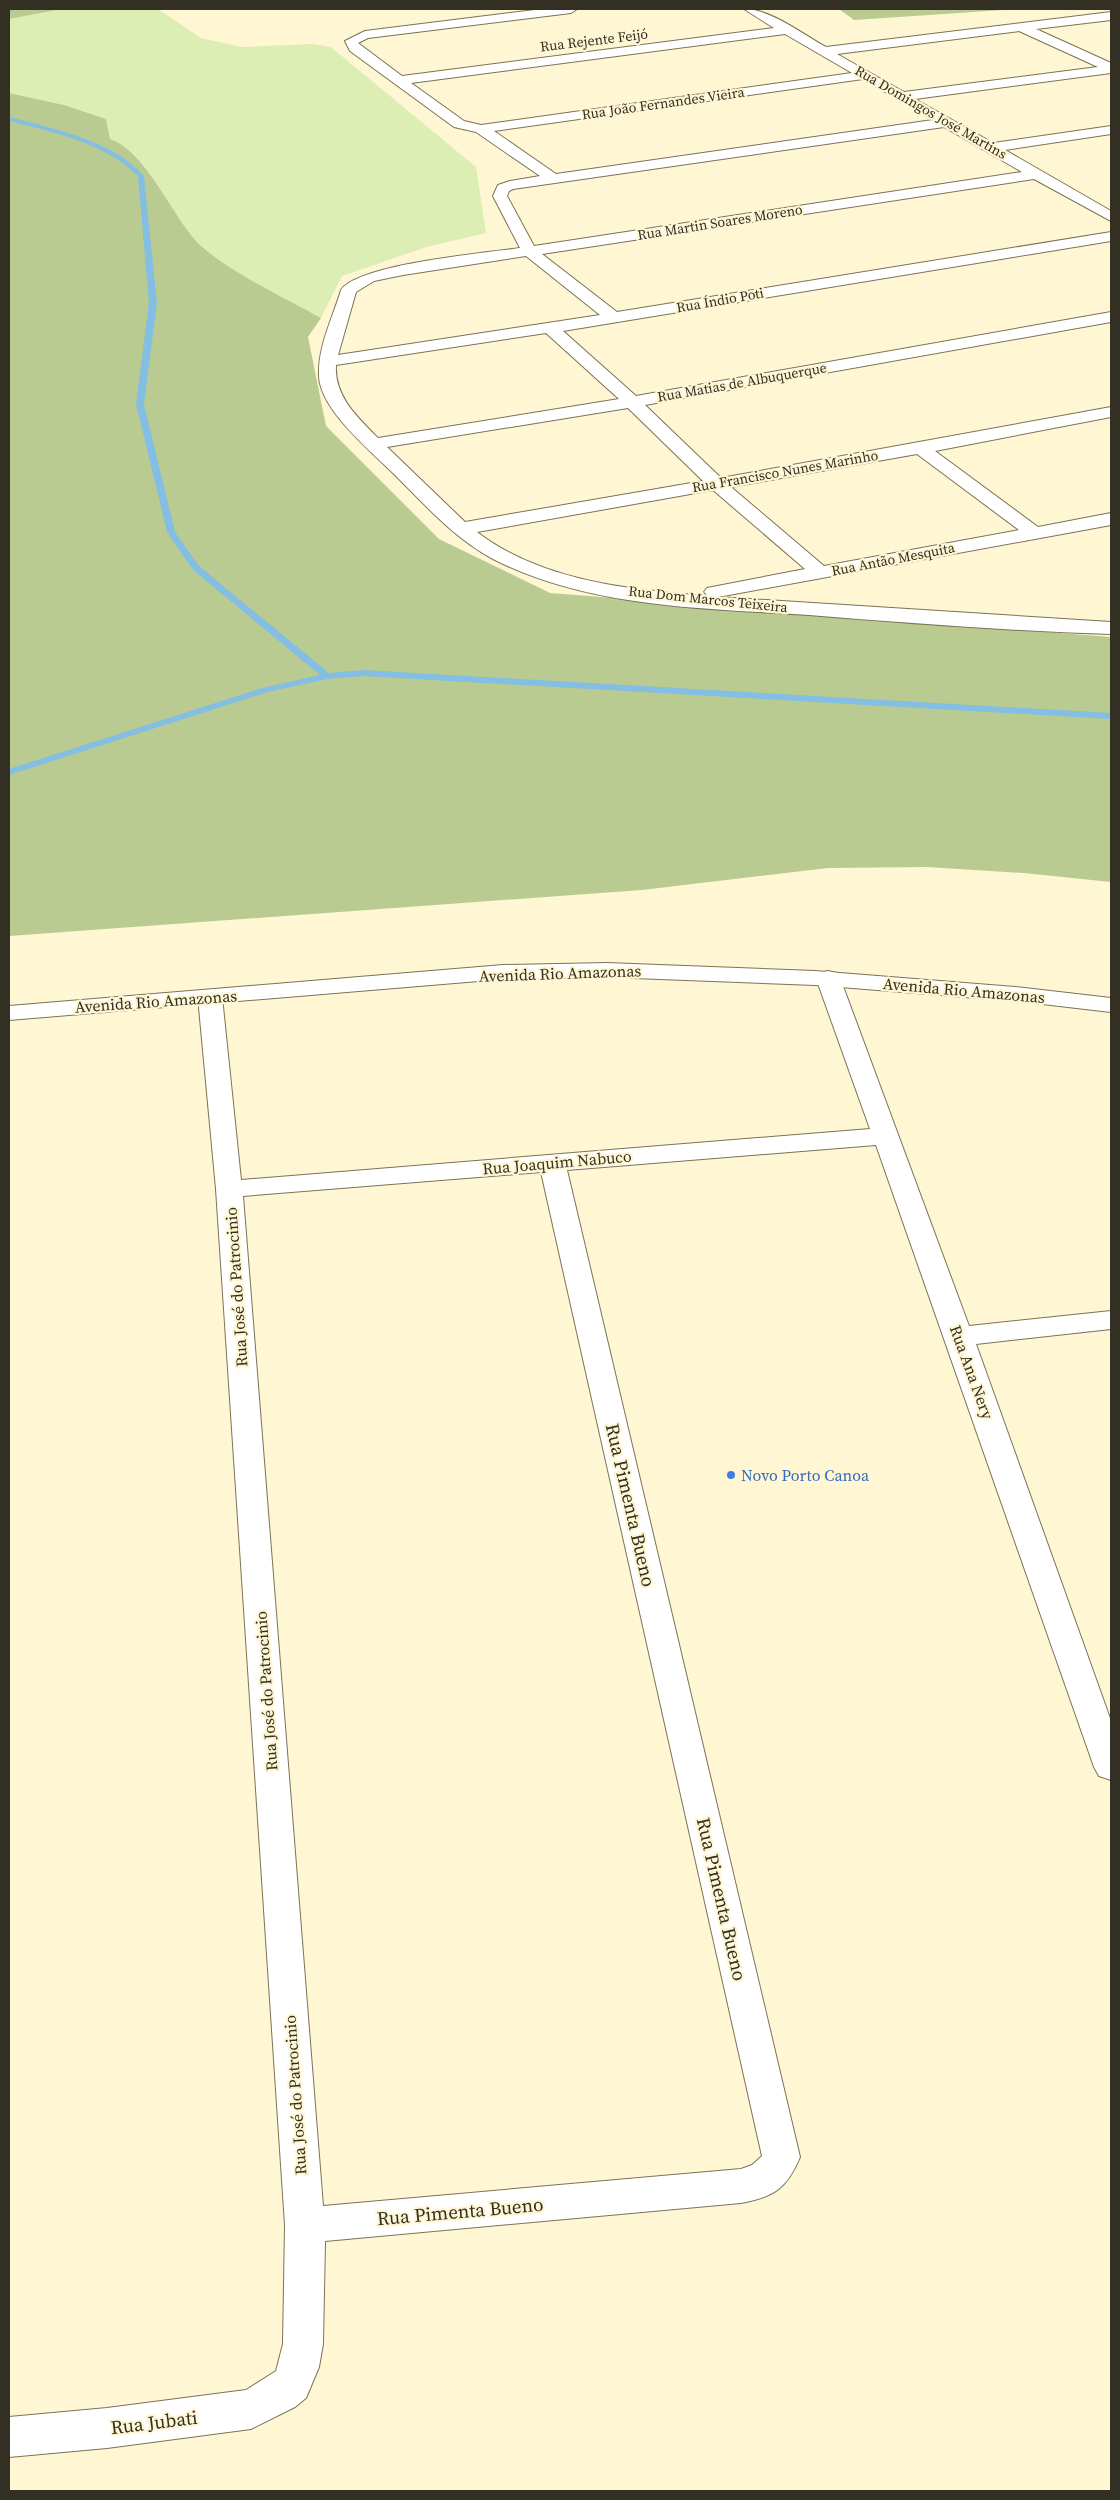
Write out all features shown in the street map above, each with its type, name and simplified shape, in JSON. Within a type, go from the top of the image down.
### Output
[{"type":"street","points":[[401,80],[355,48],[351,41],[352,39],[365,35],[570,9]]},
{"type":"street","name":"Rua Domingos José Martins","points":[[750,9],[790,30],[1111,217]]},
{"type":"street","points":[[826,51],[1111,16]]},
{"type":"street","points":[[1023,28],[1111,68]]},
{"type":"street","name":"Rua Rejente Feijó","points":[[401,80],[790,30]]},
{"type":"street","points":[[904,96],[1111,68]]},
{"type":"street","name":"Rua João Fernandes Vieira","points":[[401,80],[459,124],[481,128],[866,75]]},
{"type":"street","points":[[614,318],[529,251],[500,196],[503,188],[510,185],[948,122]]},
{"type":"street","points":[[481,128],[554,179]]},
{"type":"street","points":[[991,148],[1111,130]]},
{"type":"street","name":"Rua Martin Soares Moreno","points":[[403,270],[1037,174]]},
{"type":"street","points":[[1085,202],[1111,198]]},
{"type":"street","name":"Rua Índio Poti","points":[[328,361],[614,318],[1111,236]]},
{"type":"street","name":"Rua Dom Marcos Teixeira","points":[[403,270],[369,278],[349,290],[328,361],[328,384],[333,396],[373,444],[459,529],[477,543],[503,557],[542,572],[580,583],[675,599],[1111,628]]},
{"type":"street","name":"Rua Matias de Albuquerque","points":[[373,444],[632,402],[1111,317]]},
{"type":"street","points":[[550,328],[632,402],[716,483],[822,573]]},
{"type":"street","name":"Rua Francisco Nunes Marinho","points":[[459,529],[920,448],[1111,412]]},
{"type":"street","points":[[920,448],[1035,533]]},
{"type":"street","name":"Rua Antão Mesquita","points":[[675,599],[1111,519]]},
{"type":"street","name":"Avenida Rio Amazonas","points":[[9,1012],[503,972],[581,969],[828,978],[1055,997],[1111,1004]]},
{"type":"street","name":"Rua Ana Nery","points":[[828,978],[959,1336],[1111,1767]]},
{"type":"street","name":"Rua José do Patrocinio","points":[[210,997],[229,1189],[304,2225],[303,2344],[298,2367],[290,2384]]},
{"type":"street","name":"Rua Joaquim Nabuco","points":[[229,1189],[885,1136]]},
{"type":"street","name":"Rua Pimenta Bueno","points":[[304,2225],[741,2186],[757,2183],[769,2176],[777,2167],[781,2157],[552,1163]]},
{"type":"street","points":[[959,1336],[1111,1320]]},
{"type":"street","name":"Rua Jubati","points":[[9,2437],[108,2428],[251,2409],[280,2393],[290,2384]]},
{"type":"green space","points":[[9,9],[62,9],[9,19]]},
{"type":"green space","points":[[62,9],[158,9],[201,38],[242,47],[313,44],[331,47],[476,167],[486,233],[427,247],[342,276],[321,318],[273,293],[223,263],[197,242],[147,169],[136,156],[110,139],[106,119],[64,105],[9,93],[9,19]]},
{"type":"green space","points":[[839,9],[1018,9],[854,20]]},
{"type":"green space","points":[[9,93],[64,105],[106,119],[110,139],[123,146],[135,156],[146,169],[197,242],[239,273],[321,318],[308,337],[326,426],[439,539],[550,593],[1111,637],[1111,882],[1024,873],[927,867],[828,868],[642,890],[9,936]]},
{"type":"waterway","points":[[9,119],[60,133],[99,148],[116,156],[131,166],[141,176],[153,303],[140,404],[171,532],[196,568],[327,676]]},
{"type":"waterway","points":[[327,676],[363,673],[1111,716]]},
{"type":"waterway","points":[[9,772],[265,690],[327,676]]},
{"type":"place","name":"Novo Porto Canoa","points":[[731,1475]]}]
